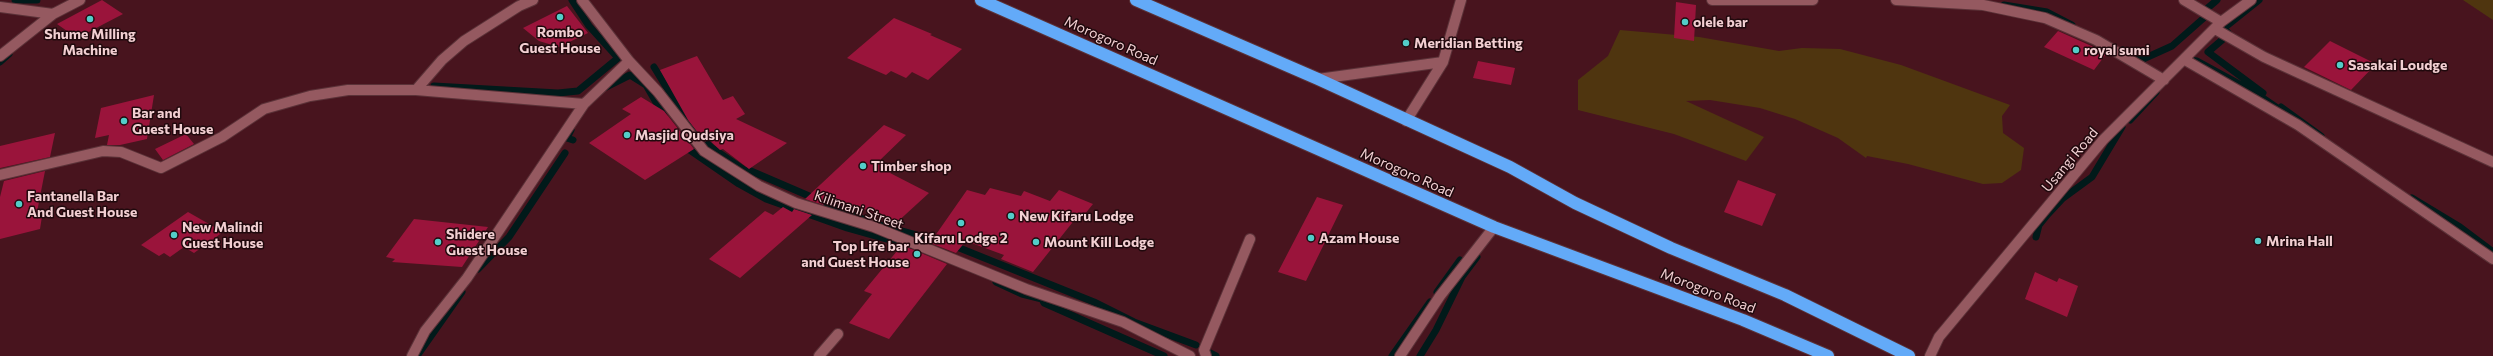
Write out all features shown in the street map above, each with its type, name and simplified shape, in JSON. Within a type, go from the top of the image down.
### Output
[{"type":"highway","name":"Morogoro Road","points":[[981,0],[1494,227],[1743,320],[1828,356]]},
{"type":"highway","name":"Morogoro Road","points":[[1136,0],[1318,79],[1406,121],[1510,167],[1575,203],[1671,248],[1785,295],[1909,356]]},
{"type":"street","points":[[0,56],[53,14],[80,0]]},
{"type":"street","points":[[416,90],[442,60],[464,41],[519,6],[533,0]]},
{"type":"street","name":"Kilimani Street","points":[[582,0],[629,61],[658,92],[704,151],[759,186],[796,203],[874,227],[1026,289],[1123,322],[1190,356]]},
{"type":"street","points":[[1406,121],[1443,62],[1461,0]]},
{"type":"street","points":[[1712,0],[1813,0]]},
{"type":"street","points":[[1896,0],[1983,5],[2045,18],[2096,40],[2164,80]]},
{"type":"street","points":[[2184,0],[2218,26],[2264,57],[2493,162]]},
{"type":"street","name":"Usangi Road","points":[[1930,356],[1939,337],[2104,140],[2186,60],[2218,26],[2251,0]]},
{"type":"street","points":[[0,7],[53,14]]},
{"type":"street","points":[[2186,60],[2298,125],[2493,259]]},
{"type":"street","points":[[412,356],[425,331],[467,278],[584,104],[629,61]]},
{"type":"street","points":[[1318,79],[1443,62]]},
{"type":"street","points":[[0,175],[103,151],[121,152],[136,156],[161,168],[222,137],[264,109],[310,96],[348,90],[416,90],[584,104]]},
{"type":"street","points":[[1400,356],[1440,296],[1494,227]]},
{"type":"street","points":[[1206,356],[1204,350],[1238,264],[1250,239]]},
{"type":"street","points":[[819,356],[838,334]]},
{"type":"shaded area","points":[[2463,0],[2493,0],[2493,20]]},
{"type":"shaded area","points":[[1620,30],[1699,37],[1779,51],[1802,48],[1840,49],[1901,65],[2010,105],[2002,116],[2003,133],[2024,148],[2021,170],[2002,183],[1983,184],[1908,164],[1867,156],[1866,158],[1838,138],[1795,119],[1760,108],[1710,100],[1686,101],[1764,137],[1746,161],[1674,134],[1578,110],[1578,80],[1608,56]]},
{"type":"building","name":"Shume Milling Machine","points":[[102,0],[123,14],[77,38],[57,24]]},
{"type":"building","name":"olele bar","points":[[1676,2],[1696,5],[1694,41],[1674,38]]},
{"type":"building","name":"Rombo Guest House","points":[[567,6],[588,33],[559,47],[539,41],[523,28]]},
{"type":"building","points":[[894,18],[932,34],[930,35],[962,49],[928,80],[912,72],[906,78],[891,71],[886,75],[847,58]]},
{"type":"building","name":"royal sumi","points":[[2058,31],[2106,54],[2094,70],[2044,47]]},
{"type":"building","name":"Sasakai Loudge","points":[[2330,41],[2376,64],[2351,90],[2304,67]]},
{"type":"building","points":[[697,56],[723,100],[733,96],[745,114],[736,119],[787,143],[749,169],[723,149],[720,150],[708,139],[705,142],[688,120],[660,70]]},
{"type":"building","points":[[1478,61],[1515,68],[1511,85],[1473,78]]},
{"type":"building","name":"Bar and Guest House","points":[[154,95],[147,139],[120,145],[107,145],[109,135],[95,138],[101,108]]},
{"type":"building","points":[[641,97],[664,111],[694,149],[645,180],[589,143],[631,114],[622,109]]},
{"type":"building","name":"Timber shop","points":[[884,125],[906,135],[878,162],[894,170],[890,173],[929,193],[894,225],[857,205],[851,211],[828,200],[823,205],[805,199]]},
{"type":"building","points":[[55,133],[50,157],[0,168],[0,146]]},
{"type":"building","points":[[186,134],[194,144],[163,160],[155,149]]},
{"type":"building","name":"Fantanella Bar And Guest House","points":[[45,171],[37,212],[43,210],[40,229],[0,239],[0,197],[4,181]]},
{"type":"building","points":[[1738,180],[1776,194],[1762,226],[1724,212]]},
{"type":"building","points":[[990,188],[1021,196],[1024,191],[1050,201],[1059,190],[1093,204],[1080,220],[1076,218],[1033,272],[1001,259],[1004,255],[966,241],[956,253],[930,243],[967,190],[985,195]]},
{"type":"building","name":"Azam House","points":[[1317,197],[1343,205],[1306,281],[1278,272]]},
{"type":"building","points":[[783,207],[792,212],[794,209],[812,215],[740,278],[709,259],[765,211],[773,215]]},
{"type":"building","name":"New Malindi Guest House","points":[[188,212],[223,232],[194,253],[184,247],[170,257],[164,253],[159,256],[141,245]]},
{"type":"building","name":"Shidere Guest House","points":[[414,219],[488,227],[462,267],[392,262],[395,259],[386,257]]},
{"type":"building","name":"Top Life bar and Guest House","points":[[902,245],[947,264],[889,339],[849,323],[872,294],[864,291]]},
{"type":"building","points":[[2035,272],[2057,282],[2059,278],[2078,286],[2067,317],[2025,299]]},
{"type":"waterway","points":[[15,0],[37,0]]},
{"type":"waterway","points":[[434,86],[558,93],[578,91],[618,58],[589,26],[572,0]]},
{"type":"waterway","points":[[2203,12],[2217,0]]},
{"type":"waterway","points":[[2259,0],[2224,28],[2229,34],[2208,52],[2263,93]]},
{"type":"waterway","points":[[2004,5],[2047,12],[2072,25]]},
{"type":"waterway","points":[[2123,50],[2141,60],[2172,46],[2206,16],[2202,11]]},
{"type":"waterway","points":[[0,62],[9,54]]},
{"type":"waterway","points":[[2188,60],[2197,61],[2254,92],[2283,112]]},
{"type":"waterway","points":[[654,67],[690,126],[712,148],[744,170],[751,171],[865,220]]},
{"type":"waterway","points":[[606,87],[630,75],[646,85],[664,116]]},
{"type":"waterway","points":[[2130,120],[2156,92]]},
{"type":"waterway","points":[[2281,107],[2321,136]]},
{"type":"waterway","points":[[2036,237],[2039,225],[2048,214],[2062,199],[2092,177],[2122,127]]},
{"type":"waterway","points":[[571,130],[567,138],[573,140]]},
{"type":"waterway","points":[[684,146],[739,184],[766,199],[847,228],[911,246]]},
{"type":"waterway","points":[[478,269],[509,237],[565,153]]},
{"type":"waterway","points":[[2412,198],[2460,227],[2493,252]]},
{"type":"waterway","points":[[881,225],[942,242]]},
{"type":"waterway","points":[[952,245],[1094,302],[1134,322],[1196,345]]},
{"type":"waterway","points":[[1420,356],[1436,330],[1462,277],[1477,257]]},
{"type":"waterway","points":[[1437,292],[1460,260]]},
{"type":"waterway","points":[[996,282],[1022,294],[1042,299],[1044,303],[1164,356]]},
{"type":"waterway","points":[[417,356],[462,292]]},
{"type":"waterway","points":[[1392,356],[1430,302]]},
{"type":"waterway","points":[[1204,350],[1216,356]]},
{"type":"place","name":"Rombo Guest House","points":[[560,17]]},
{"type":"place","name":"Shume Milling Machine","points":[[90,19]]},
{"type":"place","name":"olele bar","points":[[1685,22]]},
{"type":"place","name":"Meridian Betting","points":[[1406,43]]},
{"type":"place","name":"royal sumi","points":[[2076,50]]},
{"type":"place","name":"Sasakai Loudge","points":[[2340,65]]},
{"type":"place","name":"Bar and Guest House","points":[[124,121]]},
{"type":"place","name":"Masjid Qudsiya","points":[[627,135]]},
{"type":"place","name":"Timber shop","points":[[863,166]]},
{"type":"place","name":"Fantanella Bar And Guest House","points":[[19,204]]},
{"type":"place","name":"New Kifaru Lodge","points":[[1011,216]]},
{"type":"place","name":"Kifaru Lodge 2","points":[[961,223]]},
{"type":"place","name":"New Malindi Guest House","points":[[174,235]]},
{"type":"place","name":"Azam House","points":[[1311,238]]},
{"type":"place","name":"Mrina Hall","points":[[2258,241]]},
{"type":"place","name":"Shidere Guest House","points":[[438,242]]},
{"type":"place","name":"Mount Kill Lodge","points":[[1036,242]]},
{"type":"place","name":"Top Life bar and Guest House","points":[[917,254]]}]
